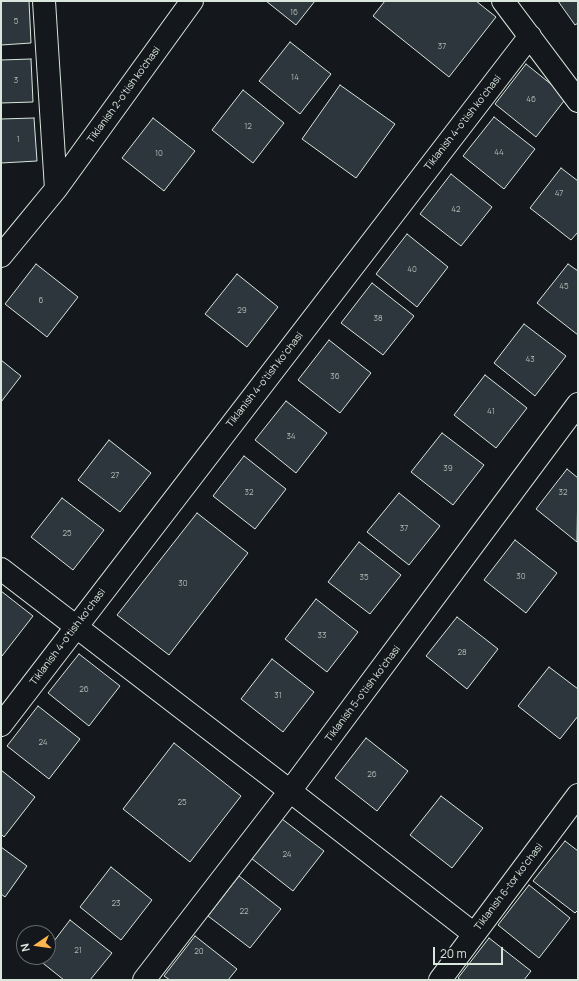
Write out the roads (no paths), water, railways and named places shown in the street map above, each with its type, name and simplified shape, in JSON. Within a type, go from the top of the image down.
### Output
[{"type":"street","points":[[44,1],[56,189]]},
{"type":"street","name":"Tiklanish 2-o'tish ko'chasi","points":[[1,256],[56,189],[192,1]]},
{"type":"street","points":[[503,1],[578,101]]},
{"type":"street","name":"Tiklanish 4-o'tish ko‘chasi","points":[[1,725],[530,36]]},
{"type":"street","name":"Tiklanish 5-o'tish ko‘chasi","points":[[144,980],[290,791],[578,404]]},
{"type":"street","points":[[1,569],[474,934]]},
{"type":"street","name":"Tiklanish 6-tor ko‘chasi","points":[[440,980],[578,795]]}]
